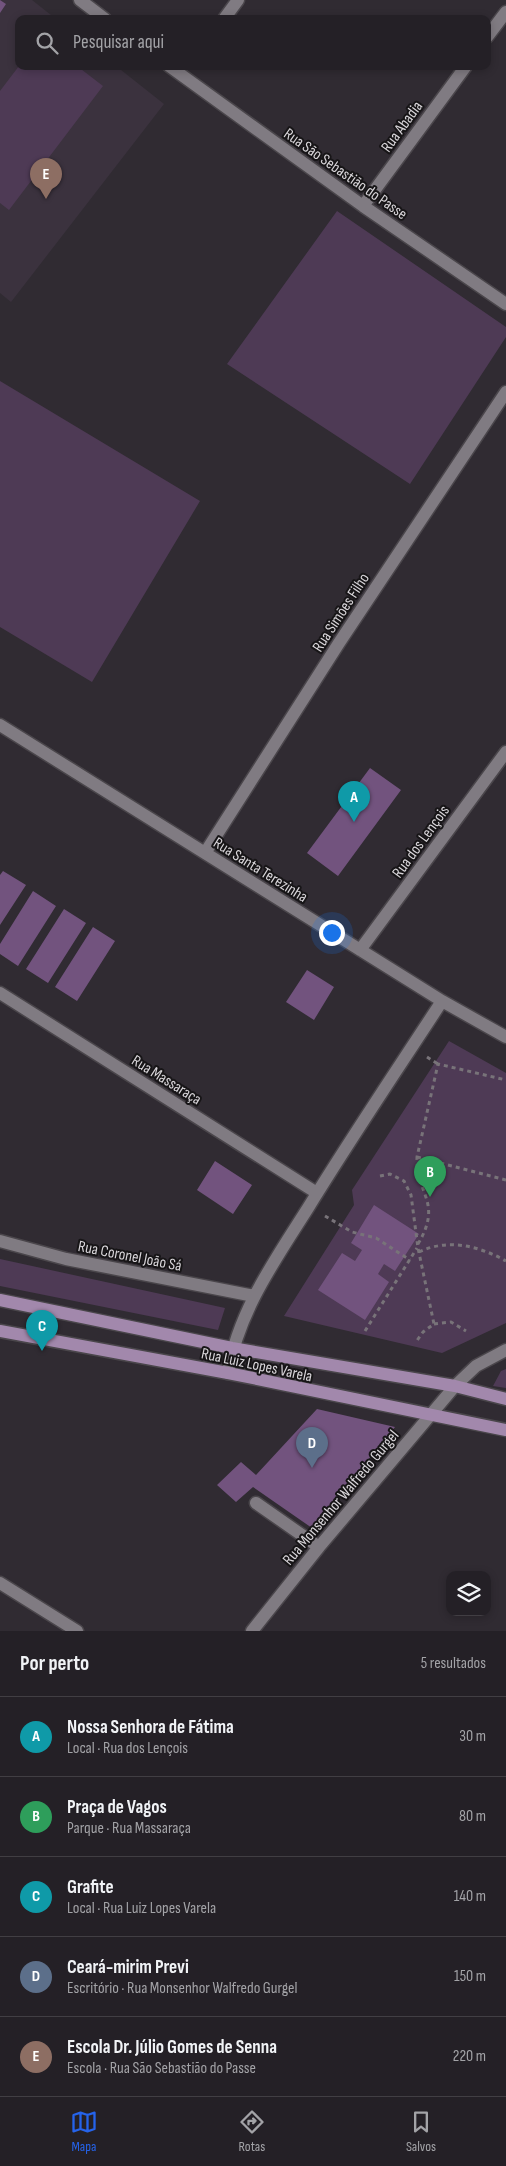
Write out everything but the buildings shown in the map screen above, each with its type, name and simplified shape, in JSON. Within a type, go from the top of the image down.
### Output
[{"type":"main road","name":"Rua Luiz Lopes Varela","points":[[0,1300],[232,1348],[455,1386],[506,1399]]},
{"type":"main road","name":"Rua Luiz Lopes Varela","points":[[0,1330],[228,1373],[430,1416],[506,1430]]},
{"type":"street","points":[[80,0],[100,15]]},
{"type":"street","points":[[227,15],[238,0]]},
{"type":"street","points":[[491,32],[506,12]]},
{"type":"street","name":"Rua Abadia","points":[[363,206],[463,70]]},
{"type":"street","name":"Rua São Sebastião do Passe","points":[[186,71],[363,206],[506,304]]},
{"type":"street","name":"Rua Simões Filho","points":[[205,853],[344,635],[506,392]]},
{"type":"street","name":"Rua Santa Terezinha","points":[[0,725],[442,1001],[506,1037]]},
{"type":"street","name":"Rua dos Lençois","points":[[360,950],[506,752]]},
{"type":"street","name":"Rua Massaraça","points":[[0,993],[316,1193]]},
{"type":"street","points":[[228,1373],[232,1348],[254,1296],[316,1193],[442,1001]]},
{"type":"street","name":"Rua Coronel João Sá","points":[[0,1241],[66,1259],[254,1296]]},
{"type":"street","name":"Rua Monsenhor Walfredo Gurgel","points":[[252,1631],[319,1547],[455,1386],[476,1366],[506,1350]]},
{"type":"street","points":[[256,1503],[319,1547]]},
{"type":"street","points":[[0,1583],[77,1631]]},
{"type":"path","points":[[428,1058],[438,1064],[506,1080]]},
{"type":"path","points":[[365,1331],[410,1260],[427,1228],[429,1203],[417,1171],[417,1157],[438,1064]]},
{"type":"path","points":[[417,1157],[506,1180]]},
{"type":"path","points":[[380,1176],[390,1174],[404,1181],[411,1195],[419,1252],[434,1324]]},
{"type":"path","points":[[344,1227],[352,1232],[376,1238],[410,1260]]},
{"type":"path","points":[[419,1252],[440,1245],[458,1245],[475,1247],[506,1261]]},
{"type":"path","points":[[416,1342],[423,1332],[434,1324],[450,1322],[466,1331]]},
{"type":"shaded area","points":[[0,0],[32,0],[51,15],[15,15],[15,70],[121,70],[164,104],[11,302],[0,293]]},
{"type":"shaded area","points":[[16,70],[82,70],[103,86],[9,210],[0,203],[0,91]]},
{"type":"shaded area","points":[[337,211],[506,327],[506,337],[410,484],[227,364]]},
{"type":"shaded area","points":[[0,381],[200,501],[92,682],[0,627]]},
{"type":"shaded area","points":[[449,1041],[506,1073],[506,1323],[442,1353],[284,1316],[354,1205],[352,1190]]},
{"type":"shaded area","points":[[0,1259],[225,1308],[218,1330],[0,1286]]},
{"type":"shaded area","points":[[506,1369],[506,1388],[493,1386],[501,1371]]},
{"type":"place","name":"Escola Dr. Júlio Gomes de Senna","points":[[46,199]]},
{"type":"place","name":"Nossa Senhora de Fátima","points":[[354,822]]},
{"type":"place","name":"Praça de Vagos","points":[[430,1197]]},
{"type":"place","name":"Grafite","points":[[42,1351]]},
{"type":"place","name":"Ceará-mirim Previ","points":[[312,1468]]}]
